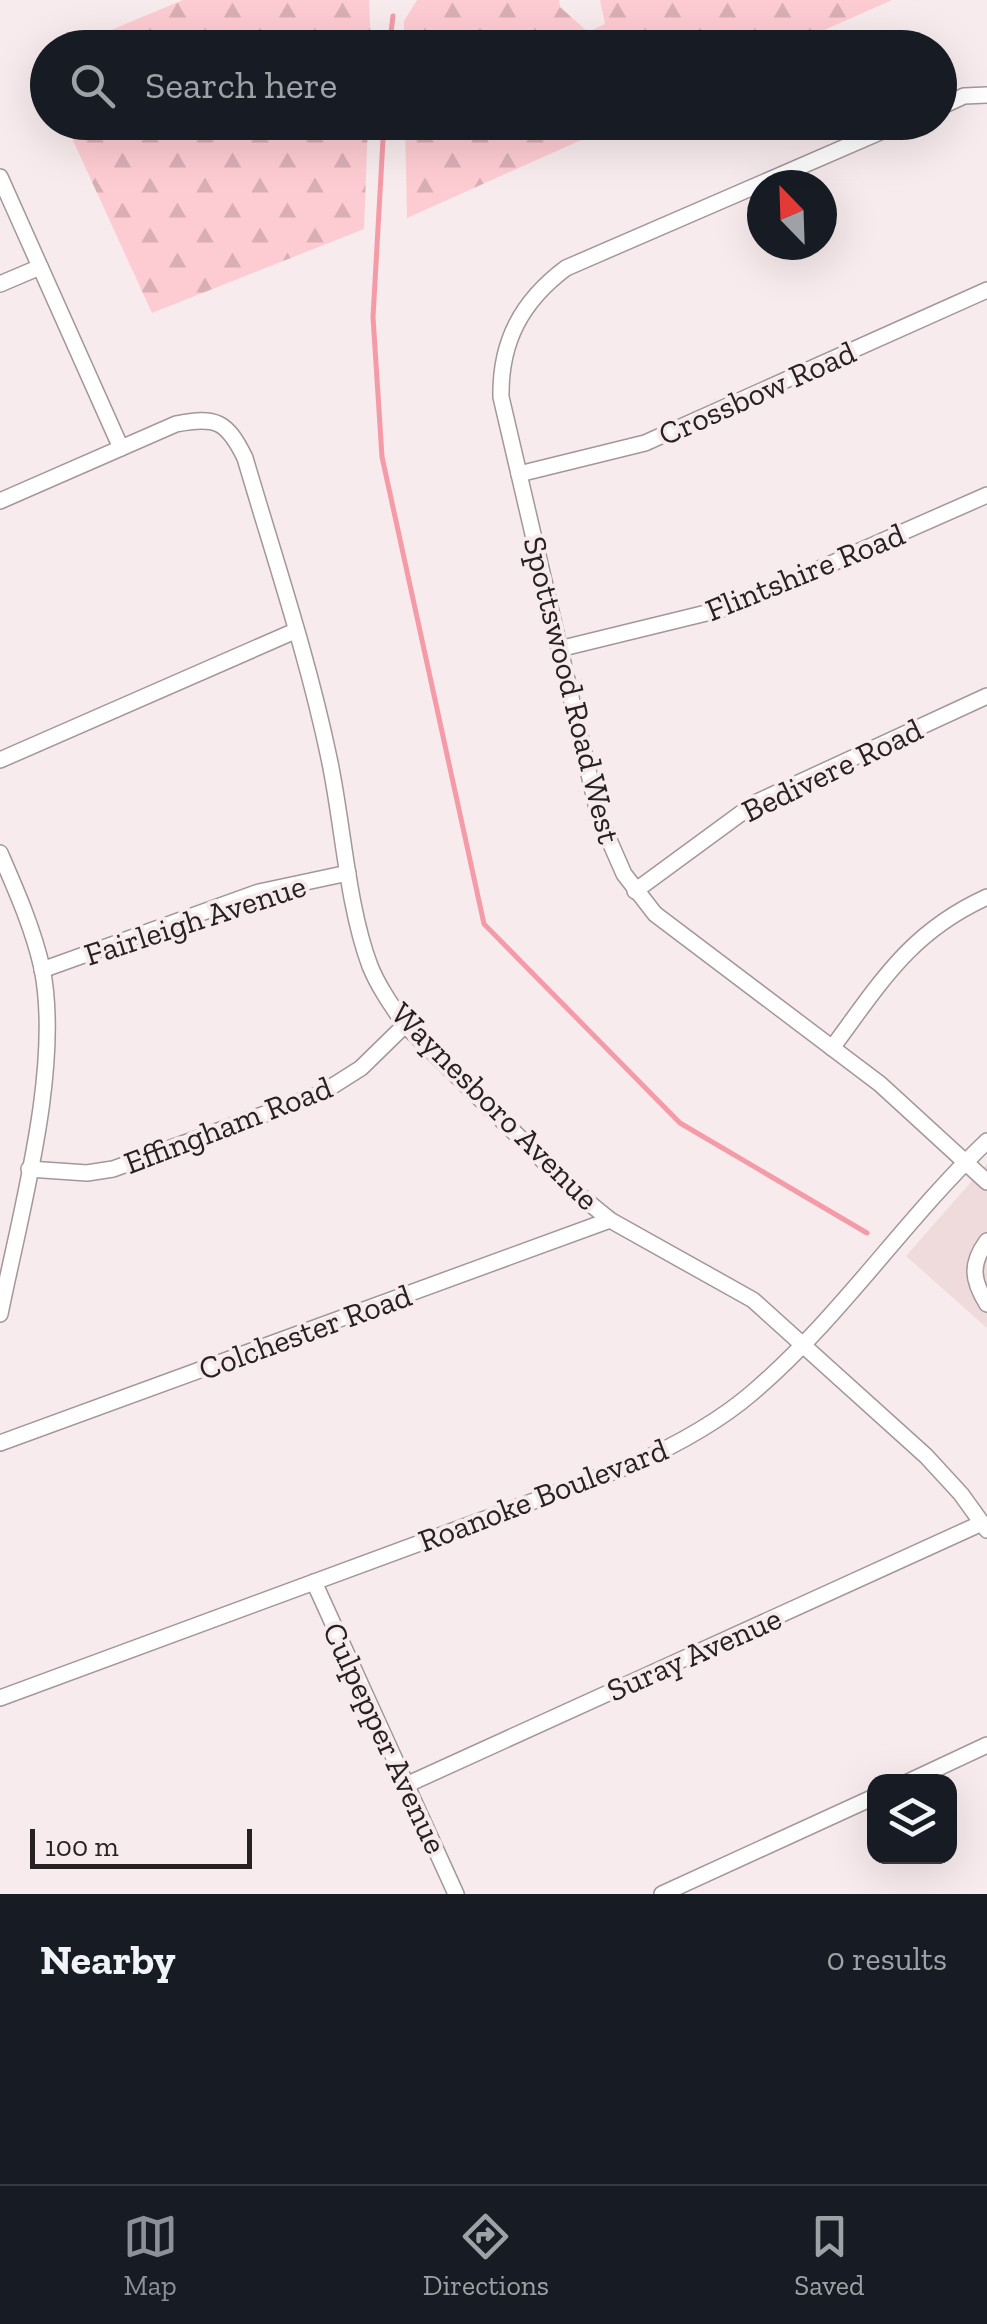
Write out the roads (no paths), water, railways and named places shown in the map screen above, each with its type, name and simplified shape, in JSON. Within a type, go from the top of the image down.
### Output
[{"type":"street","points":[[957,99],[987,95]]},
{"type":"street","name":"Spottswood Road West","points":[[861,140],[566,268],[528,303],[506,346],[500,371],[501,397],[599,817],[614,856],[635,891],[688,942],[880,1084],[987,1182]]},
{"type":"street","points":[[0,177],[121,448],[0,501]]},
{"type":"street","points":[[0,284],[40,267]]},
{"type":"street","name":"Crossbow Road","points":[[519,474],[645,443],[987,290]]},
{"type":"street","name":"Waynesboro Avenue","points":[[121,448],[176,424],[201,419],[218,423],[234,434],[245,458],[329,756],[348,873],[370,964],[383,993],[405,1025],[572,1189],[610,1220],[726,1282],[804,1343],[926,1456],[985,1527]]},
{"type":"street","name":"Flintshire Road","points":[[559,649],[735,606],[987,495]]},
{"type":"street","points":[[0,760],[295,631]]},
{"type":"street","name":"Bedivere Road","points":[[635,891],[755,803],[987,696]]},
{"type":"street","points":[[0,854],[42,970],[47,1028],[43,1084],[0,1314]]},
{"type":"street","name":"Fairleigh Avenue","points":[[42,970],[259,892],[348,873]]},
{"type":"street","points":[[832,1048],[912,944],[950,915],[987,897]]},
{"type":"street","name":"Effingham Road","points":[[29,1169],[87,1173],[114,1169],[320,1094],[360,1068],[405,1025]]},
{"type":"street","name":"Roanoke Boulevard","points":[[2,1692],[314,1582],[664,1451],[728,1412],[804,1343],[987,1141]]},
{"type":"street","name":"Colchester Road","points":[[0,1444],[610,1220]]},
{"type":"street","points":[[987,1241],[974,1258],[974,1279],[987,1304]]},
{"type":"street","name":"Suray Avenue","points":[[406,1786],[985,1527]]},
{"type":"street","name":"Culpepper Avenue","points":[[314,1582],[456,1894]]},
{"type":"street","points":[[925,1774],[987,1745]]},
{"type":"street","points":[[662,1894],[867,1800]]},
{"type":"waterway","points":[[391,30],[393,16]]},
{"type":"waterway","points":[[383,140],[373,317],[382,457],[484,924],[680,1123],[867,1233]]}]
